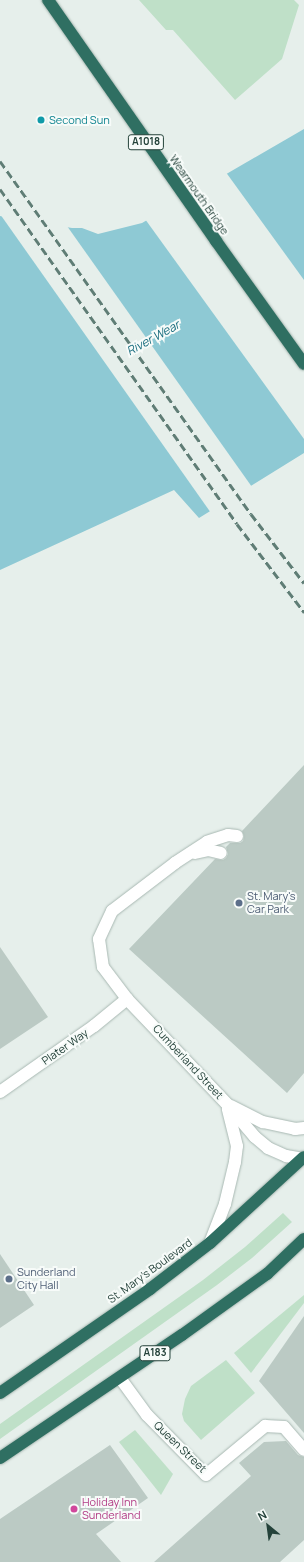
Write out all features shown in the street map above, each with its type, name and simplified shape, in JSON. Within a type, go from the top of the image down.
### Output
[{"type":"highway","name":"Wearmouth Bridge","points":[[48,0],[216,241],[304,364]]},
{"type":"highway","name":"St. Mary's Boulevard","points":[[0,1393],[150,1288],[210,1243],[303,1158]]},
{"type":"highway","name":"A183","points":[[0,1458],[120,1378],[267,1274],[304,1239]]},
{"type":"street","points":[[173,864],[207,842],[228,835],[237,836]]},
{"type":"street","points":[[173,864],[197,852],[208,850],[221,853]]},
{"type":"street","name":"Cumberland Street","points":[[173,864],[112,911],[99,939],[103,967],[127,999],[227,1104],[255,1137],[268,1148],[286,1156],[303,1158]]},
{"type":"street","name":"Plater Way","points":[[0,1092],[94,1026],[127,999]]},
{"type":"street","points":[[227,1104],[263,1122],[295,1129],[304,1128]]},
{"type":"street","points":[[210,1243],[225,1204],[235,1162],[237,1146],[227,1104]]},
{"type":"street","name":"Queen Street","points":[[120,1378],[147,1415],[206,1475],[265,1426],[284,1427],[304,1450]]},
{"type":"green space","points":[[139,0],[294,0],[299,5],[282,59],[235,100],[173,30],[166,30]]},
{"type":"green space","points":[[283,1213],[292,1222],[252,1258],[217,1285],[0,1439],[0,1424],[203,1280],[245,1247]]},
{"type":"green space","points":[[304,1295],[304,1303],[251,1373],[234,1353]]},
{"type":"green space","points":[[226,1360],[255,1393],[201,1440],[184,1421],[182,1414],[185,1399],[191,1386]]},
{"type":"green space","points":[[135,1430],[173,1474],[161,1495],[119,1442]]},
{"type":"water","name":"River Wear","points":[[304,129],[304,453],[199,518],[174,490],[0,570],[0,216],[72,228],[82,228],[98,234],[142,223]]},
{"type":"pier","points":[[225,171],[304,280],[304,439],[145,219]]},
{"type":"pier","points":[[0,214],[67,226],[252,487],[211,513]]},
{"type":"building","name":"St. Mary's Car Park","points":[[304,765],[304,1073],[287,1093],[129,949],[215,859],[223,860],[226,858],[228,854],[226,847],[230,843],[240,843],[243,841],[244,836],[242,831]]},
{"type":"building","points":[[0,947],[48,1017],[0,1049]]},
{"type":"building","name":"Sunderland City Hall","points":[[0,1254],[34,1305],[0,1328]]},
{"type":"building","points":[[304,1316],[304,1433],[259,1381]]},
{"type":"building","points":[[286,1441],[298,1455],[304,1457],[304,1540],[280,1562],[154,1562],[251,1476],[239,1463],[264,1442]]},
{"type":"building","name":"Holiday Inn Sunderland","points":[[110,1445],[148,1498],[96,1534],[121,1562],[0,1562],[0,1519]]},
{"type":"railway","points":[[0,161],[251,514],[304,583]]},
{"type":"railway","points":[[0,189],[237,524],[304,612]]},
{"type":"place","name":"Second Sun","points":[[41,120]]},
{"type":"place","name":"St. Mary's Car Park","points":[[239,903]]},
{"type":"place","name":"Sunderland City Hall","points":[[9,1279]]},
{"type":"place","name":"Holiday Inn Sunderland","points":[[74,1509]]}]
